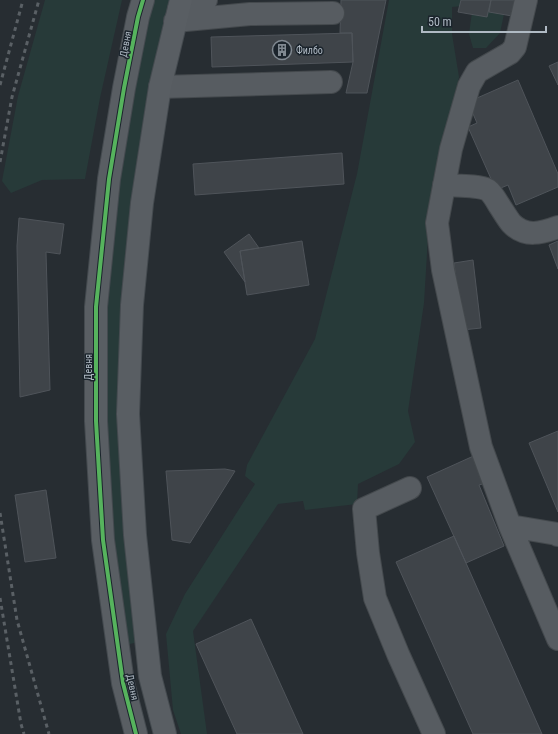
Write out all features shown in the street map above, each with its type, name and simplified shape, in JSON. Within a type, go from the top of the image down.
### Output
[{"type":"main road","name":"Девня","points":[[136,734],[123,683],[103,540],[96,421],[96,315],[109,179],[124,88],[138,17],[143,0]]},
{"type":"main road","name":"Девня","points":[[165,734],[150,676],[148,662],[135,536],[128,414],[132,305],[142,203],[160,87],[178,10]]},
{"type":"lane","points":[[178,10],[206,0]]},
{"type":"lane","points":[[526,0],[515,47],[510,53],[477,72],[469,86],[451,149],[437,223],[443,270],[481,447],[510,526],[558,639]]},
{"type":"lane","points":[[178,10],[250,14],[333,13]]},
{"type":"lane","points":[[160,87],[331,82]]},
{"type":"lane","points":[[444,186],[475,187],[488,191],[496,200],[511,224],[521,230],[532,233],[545,232],[558,227]]},
{"type":"lane","points":[[410,488],[364,509],[368,553],[376,598],[398,654],[434,734]]},
{"type":"lane","points":[[510,526],[557,534],[558,536]]},
{"type":"green space","points":[[45,0],[122,0],[100,98],[85,179],[42,180],[11,193],[2,181],[18,96]]},
{"type":"green space","points":[[143,0],[181,0],[132,305],[146,640],[118,647],[96,307]]},
{"type":"green space","points":[[389,0],[507,0],[500,33],[486,48],[473,48],[469,34],[473,5],[452,7],[452,34],[459,77],[429,220],[424,303],[408,411],[415,442],[399,464],[358,484],[357,504],[305,510],[303,501],[278,504],[193,631],[207,734],[181,734],[173,710],[166,634],[185,594],[255,484],[245,476],[247,465],[315,339],[357,174]]},
{"type":"building","points":[[341,0],[386,0],[367,93],[346,93],[353,62],[352,33],[340,33]]},
{"type":"building","points":[[461,0],[491,0],[487,17],[458,12]]},
{"type":"building","points":[[491,0],[515,0],[512,16],[489,12]]},
{"type":"building","name":"Филбо","points":[[352,33],[353,62],[212,67],[211,37]]},
{"type":"building","points":[[558,62],[558,85],[549,66]]},
{"type":"building","points":[[518,80],[558,174],[558,187],[516,205],[508,185],[496,190],[468,127],[477,123],[468,102]]},
{"type":"building","points":[[342,153],[344,184],[195,195],[193,164]]},
{"type":"building","points":[[19,218],[64,224],[60,254],[46,252],[50,390],[20,397],[17,246]]},
{"type":"building","points":[[249,234],[259,248],[240,251],[245,282],[224,252]]},
{"type":"building","points":[[302,241],[309,285],[247,295],[240,251]]},
{"type":"building","points":[[558,241],[558,269],[549,245]]},
{"type":"building","points":[[473,260],[481,328],[462,330],[454,263]]},
{"type":"building","points":[[558,431],[558,512],[529,443]]},
{"type":"building","points":[[478,454],[486,483],[479,485],[504,546],[466,563],[427,477]]},
{"type":"building","points":[[225,469],[235,471],[190,543],[172,540],[166,471]]},
{"type":"building","points":[[46,490],[56,558],[25,562],[15,495]]},
{"type":"building","points":[[454,536],[542,734],[473,734],[396,562]]},
{"type":"building","points":[[251,619],[303,734],[237,734],[196,644]]},
{"type":"railway","points":[[0,85],[23,0]]},
{"type":"railway","points":[[0,162],[12,97],[39,0]]},
{"type":"railway","points":[[0,513],[17,620],[49,734]]},
{"type":"railway","points":[[0,598],[21,724],[24,734]]},
{"type":"cycle path","points":[[136,734],[123,683],[103,540],[96,421],[96,307],[109,179],[124,88],[138,17],[143,0]]},
{"type":"place","name":"Филбо","points":[[282,50]]}]
